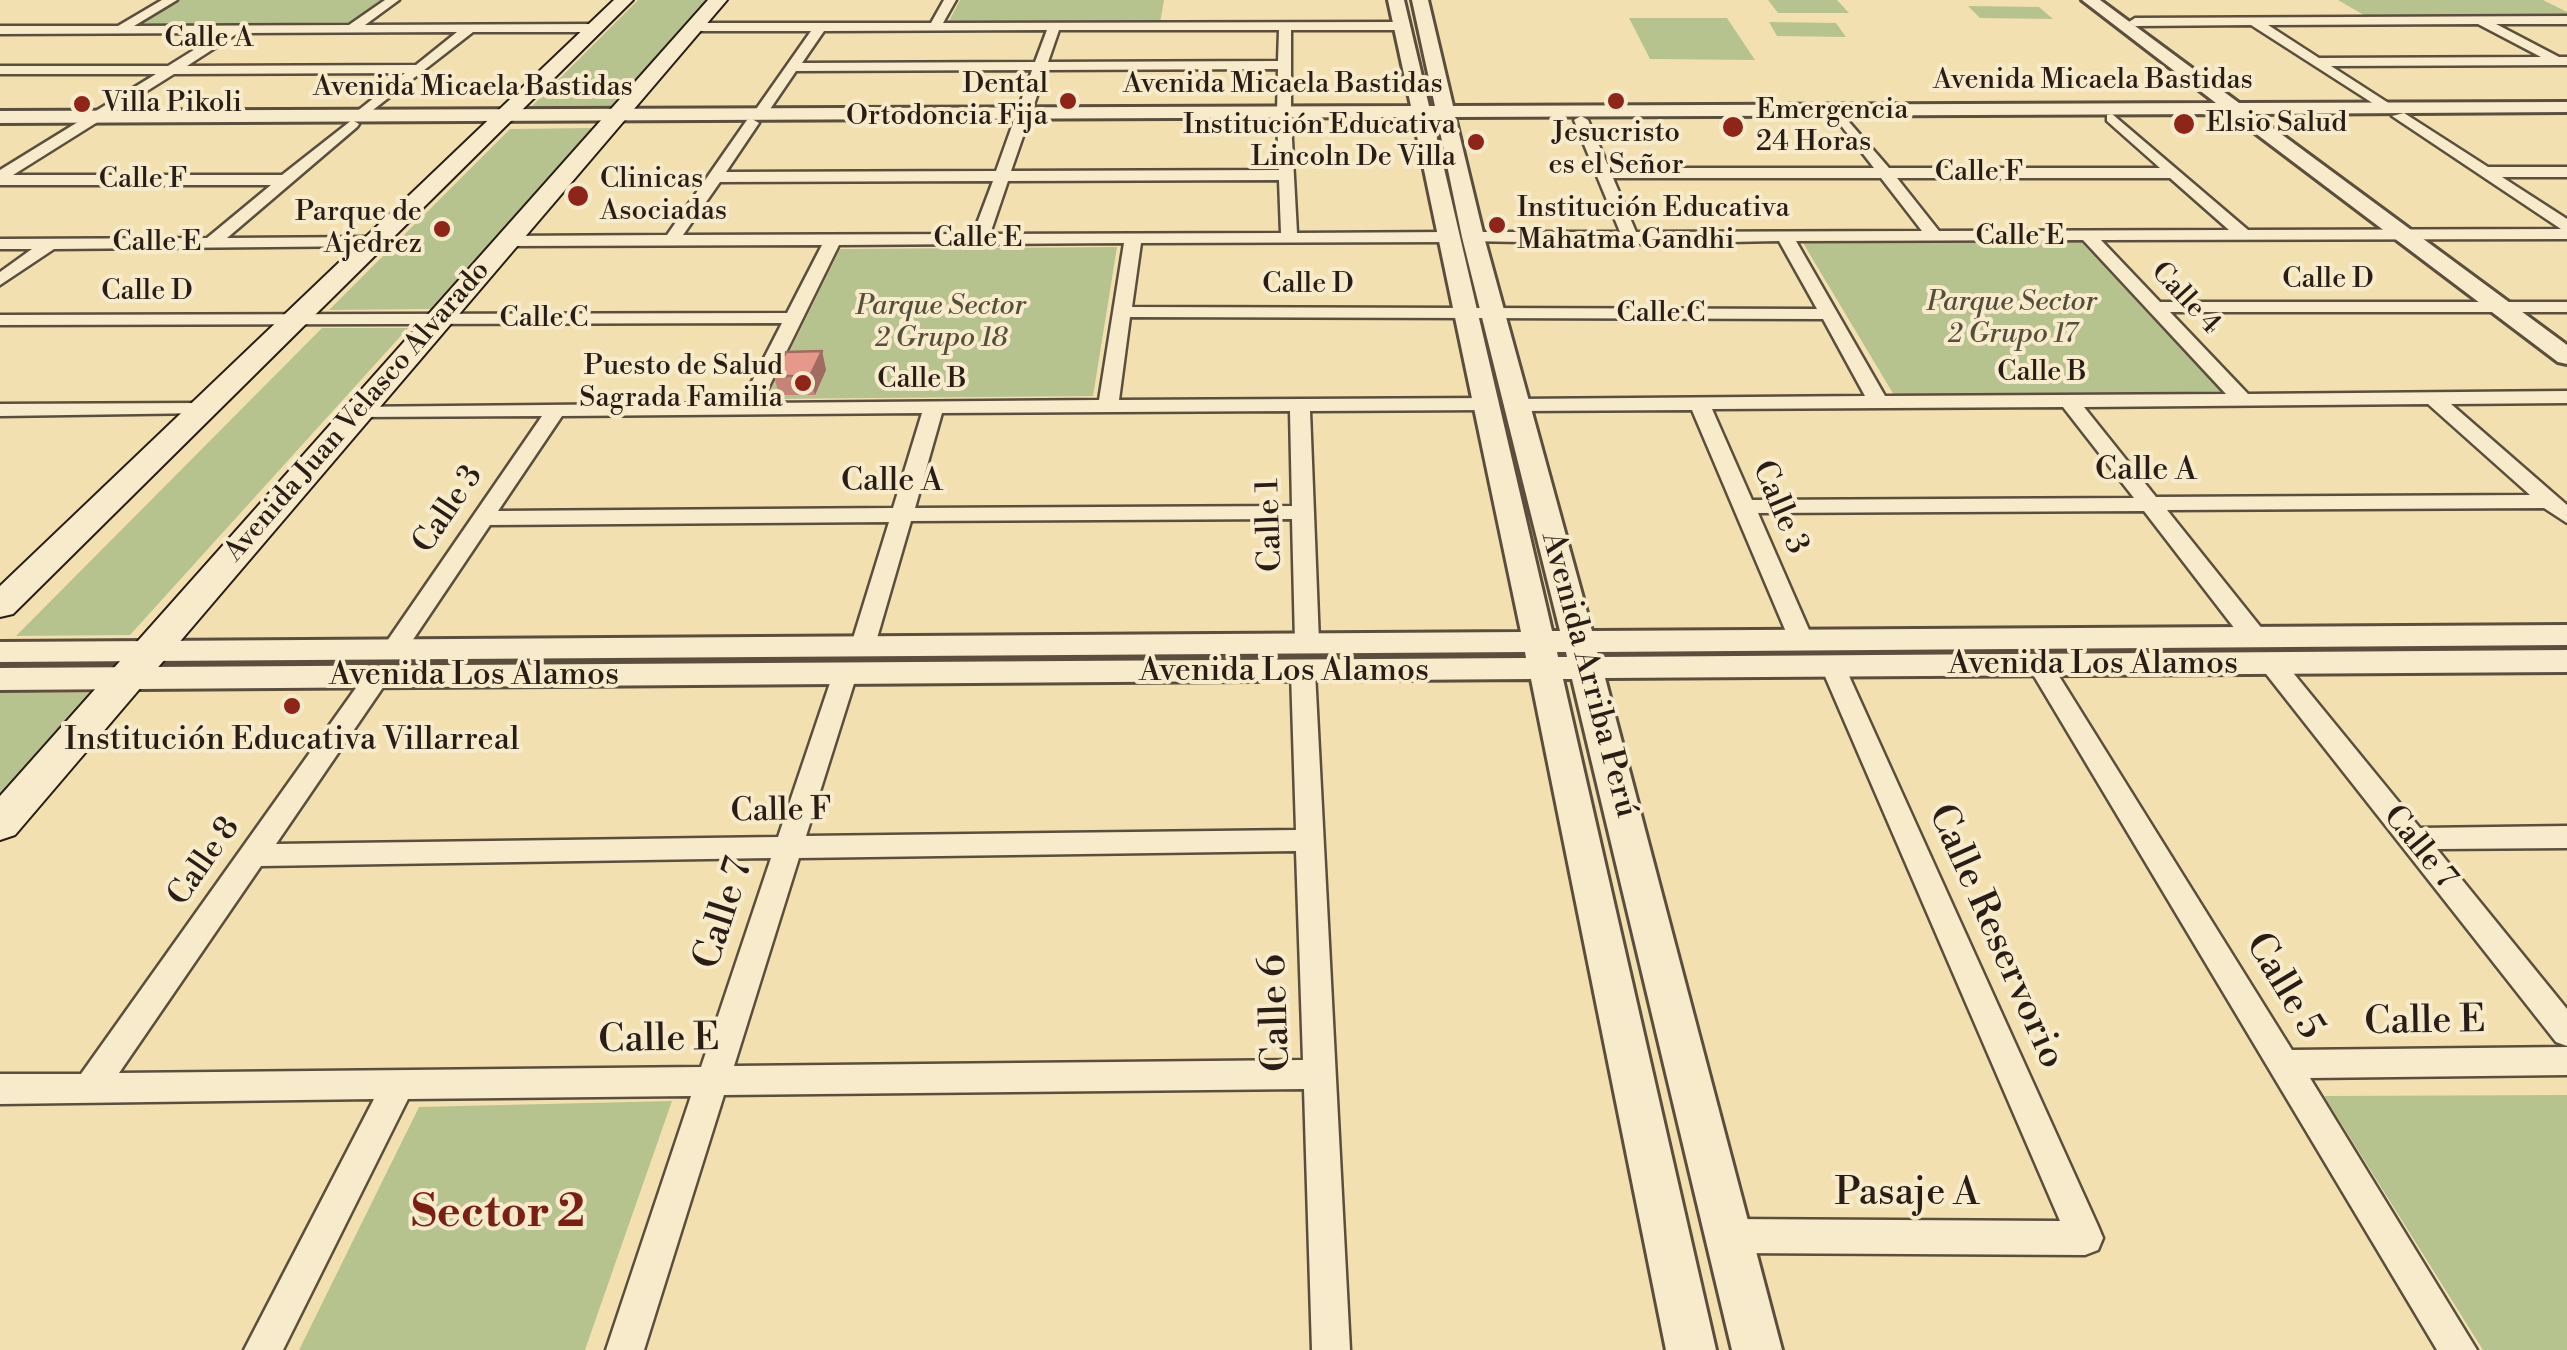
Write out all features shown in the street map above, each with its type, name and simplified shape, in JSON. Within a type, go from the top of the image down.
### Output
[{"type":"main road","points":[[0,606],[624,0]]},
{"type":"main road","name":"Avenida Juan Velasco Alvarado","points":[[0,824],[718,0]]},
{"type":"street","points":[[118,29],[171,0]]},
{"type":"street","points":[[353,28],[394,0]]},
{"type":"street","points":[[935,27],[950,0]]},
{"type":"street","points":[[2090,0],[2425,234],[2567,339]]},
{"type":"street","points":[[2106,0],[2402,235],[2567,357]]},
{"type":"street","points":[[2342,7],[2366,21]]},
{"type":"street","points":[[694,28],[1054,27],[1168,20],[1285,26],[1407,8]]},
{"type":"street","name":"Avenida Arriba Perú","points":[[1407,8],[1503,404],[1582,656],[1757,1350]]},
{"type":"street","points":[[2481,20],[2564,63]]},
{"type":"street","points":[[2135,22],[2567,20]]},
{"type":"street","points":[[2252,21],[2567,226]]},
{"type":"street","points":[[1285,26],[1289,237]]},
{"type":"street","points":[[672,240],[820,27]]},
{"type":"street","points":[[980,239],[1054,27]]},
{"type":"street","points":[[211,243],[470,28]]},
{"type":"street","points":[[2,31],[596,28]]},
{"type":"street","points":[[0,179],[236,29]]},
{"type":"street","points":[[2316,62],[2564,63]]},
{"type":"street","points":[[792,68],[1285,65]]},
{"type":"street","name":"Calle A","points":[[0,70],[419,69]]},
{"type":"street","name":"Avenida Micaela Bastidas","points":[[2392,112],[2567,107]]},
{"type":"street","name":"Avenida Micaela Bastidas","points":[[1434,116],[1581,120],[2112,118],[2249,112]]},
{"type":"street","name":"Avenida Micaela Bastidas","points":[[0,117],[88,121],[2249,112],[2567,116]]},
{"type":"street","points":[[2112,118],[2245,236]]},
{"type":"street","points":[[1844,119],[1935,237]]},
{"type":"street","points":[[1581,120],[1631,239]]},
{"type":"street","name":"Avenida Micaela Bastidas","points":[[0,126],[88,121]]},
{"type":"street","name":"Calle F","points":[[1603,173],[2174,172]]},
{"type":"street","points":[[2484,172],[2567,172]]},
{"type":"street","points":[[715,177],[1286,175]]},
{"type":"street","name":"Calle F","points":[[0,179],[286,180]]},
{"type":"street","name":"Calle E","points":[[506,241],[2567,234]]},
{"type":"street","name":"Calle 4","points":[[2088,236],[2242,400]]},
{"type":"street","points":[[1108,406],[1133,238]]},
{"type":"street","points":[[1786,238],[1878,402]]},
{"type":"street","points":[[748,408],[833,239]]},
{"type":"street","name":"Calle E","points":[[0,244],[374,242]]},
{"type":"street","points":[[0,280],[50,244]]},
{"type":"street","name":"Calle D","points":[[2155,307],[2501,308]]},
{"type":"street","points":[[2501,308],[2567,307]]},
{"type":"street","name":"Calle D","points":[[1122,312],[1480,313]]},
{"type":"street","name":"Calle C","points":[[1480,313],[1829,314]]},
{"type":"street","name":"Calle C","points":[[294,319],[793,318]]},
{"type":"street","name":"Calle D","points":[[0,320],[294,319]]},
{"type":"street","name":"Calle B","points":[[357,410],[2567,397]]},
{"type":"street","points":[[2432,398],[2558,508]]},
{"type":"street","name":"Calle 7","points":[[2069,400],[2410,839],[2567,1032]]},
{"type":"street","name":"Calle 3","points":[[1699,403],[1800,639]]},
{"type":"street","name":"Avenida Arriba Perú","points":[[1503,404],[1541,656],[1690,1350]]},
{"type":"street","name":"Calle 1","points":[[1300,406],[1305,657]]},
{"type":"street","points":[[863,644],[934,408]]},
{"type":"street","points":[[0,410],[200,409]]},
{"type":"street","name":"Calle 3","points":[[396,647],[557,410]]},
{"type":"street","name":"Calle A","points":[[1742,506],[2558,508]]},
{"type":"street","name":"Calle A","points":[[482,518],[1303,512]]},
{"type":"street","name":"Avenida Los Alamos","points":[[0,679],[845,674],[1305,657],[1582,656],[1833,668],[2040,666],[2567,634]]},
{"type":"street","name":"Avenida Los Alamos","points":[[1582,656],[1800,639],[2567,661]]},
{"type":"street","name":"Avenida Los Alamos","points":[[0,652],[863,644],[1305,657]]},
{"type":"street","name":"Calle 6","points":[[1305,657],[1331,1350]]},
{"type":"street","name":"Calle 5","points":[[2040,666],[2458,1350]]},
{"type":"street","name":"Calle Reservorio","points":[[1833,668],[2084,1238]]},
{"type":"street","name":"Calle 7","points":[[625,1350],[845,674]]},
{"type":"street","name":"Calle 8","points":[[90,1088],[377,677]]},
{"type":"street","points":[[2410,839],[2567,837]]},
{"type":"street","name":"Calle F","points":[[253,855],[1310,840]]},
{"type":"street","name":"Calle E","points":[[2284,1064],[2567,1061]]},
{"type":"street","name":"Calle E","points":[[0,1089],[1320,1074]]},
{"type":"street","points":[[264,1350],[399,1084]]},
{"type":"street","name":"Pasaje A","points":[[1729,1236],[2084,1238]]},
{"type":"street","points":[[1676,1350],[1698,1350]]},
{"type":"green space","points":[[178,0],[385,0],[350,25],[134,26]]},
{"type":"green space","points":[[638,0],[710,0],[613,110],[528,110]]},
{"type":"green space","points":[[960,0],[1164,0],[1160,23],[948,23]]},
{"type":"green space","points":[[1768,0],[1837,0],[1849,13],[1778,13]]},
{"type":"green space","points":[[2338,0],[2543,0],[2567,12],[2567,17],[2369,18]]},
{"type":"green space","points":[[1968,6],[2039,7],[2053,19],[1980,18]]},
{"type":"green space","points":[[1629,18],[1727,18],[1755,60],[1650,59]]},
{"type":"green space","points":[[1769,22],[1836,23],[1846,37],[1777,36]]},
{"type":"green space","points":[[594,128],[433,309],[329,310],[510,129]]},
{"type":"green space","name":"Parque Sector 2 Grupo 17","points":[[1803,243],[2082,243],[2221,392],[1894,395]]},
{"type":"green space","name":"Parque Sector 2 Grupo 18","points":[[1117,247],[1093,396],[766,399],[840,249]]},
{"type":"green space","points":[[322,328],[408,328],[130,635],[16,636]]},
{"type":"green space","points":[[0,693],[92,693],[0,797]]},
{"type":"green space","points":[[2567,1095],[2567,1350],[2483,1350],[2324,1096]]},
{"type":"green space","points":[[672,1101],[585,1350],[299,1350],[419,1107]]},
{"type":"building","points":[[822,351],[810,376],[774,376],[786,352]]},
{"type":"place","name":"Dental Ortodoncia Fija","points":[[1068,101]]},
{"type":"place","name":"Jesucristo es el Señor","points":[[1616,101]]},
{"type":"place","name":"Villa Pikoli","points":[[82,104]]},
{"type":"place","name":"Elsio Salud","points":[[2184,124]]},
{"type":"place","name":"Emergencia 24 Horas","points":[[1733,127]]},
{"type":"place","name":"Institución Educativa Lincoln De Villa","points":[[1476,142]]},
{"type":"place","name":"Clinicas Asociadas","points":[[578,196]]},
{"type":"place","name":"Institución Educativa Mahatma Gandhi","points":[[1497,225]]},
{"type":"place","name":"Parque de Ajedrez","points":[[442,229]]},
{"type":"place","name":"Puesto de Salud Sagrada Familia","points":[[803,383]]},
{"type":"place","name":"Institución Educativa Villarreal","points":[[292,706]]},
{"type":"district","name":"Sector 2","points":[[498,1215]]}]
